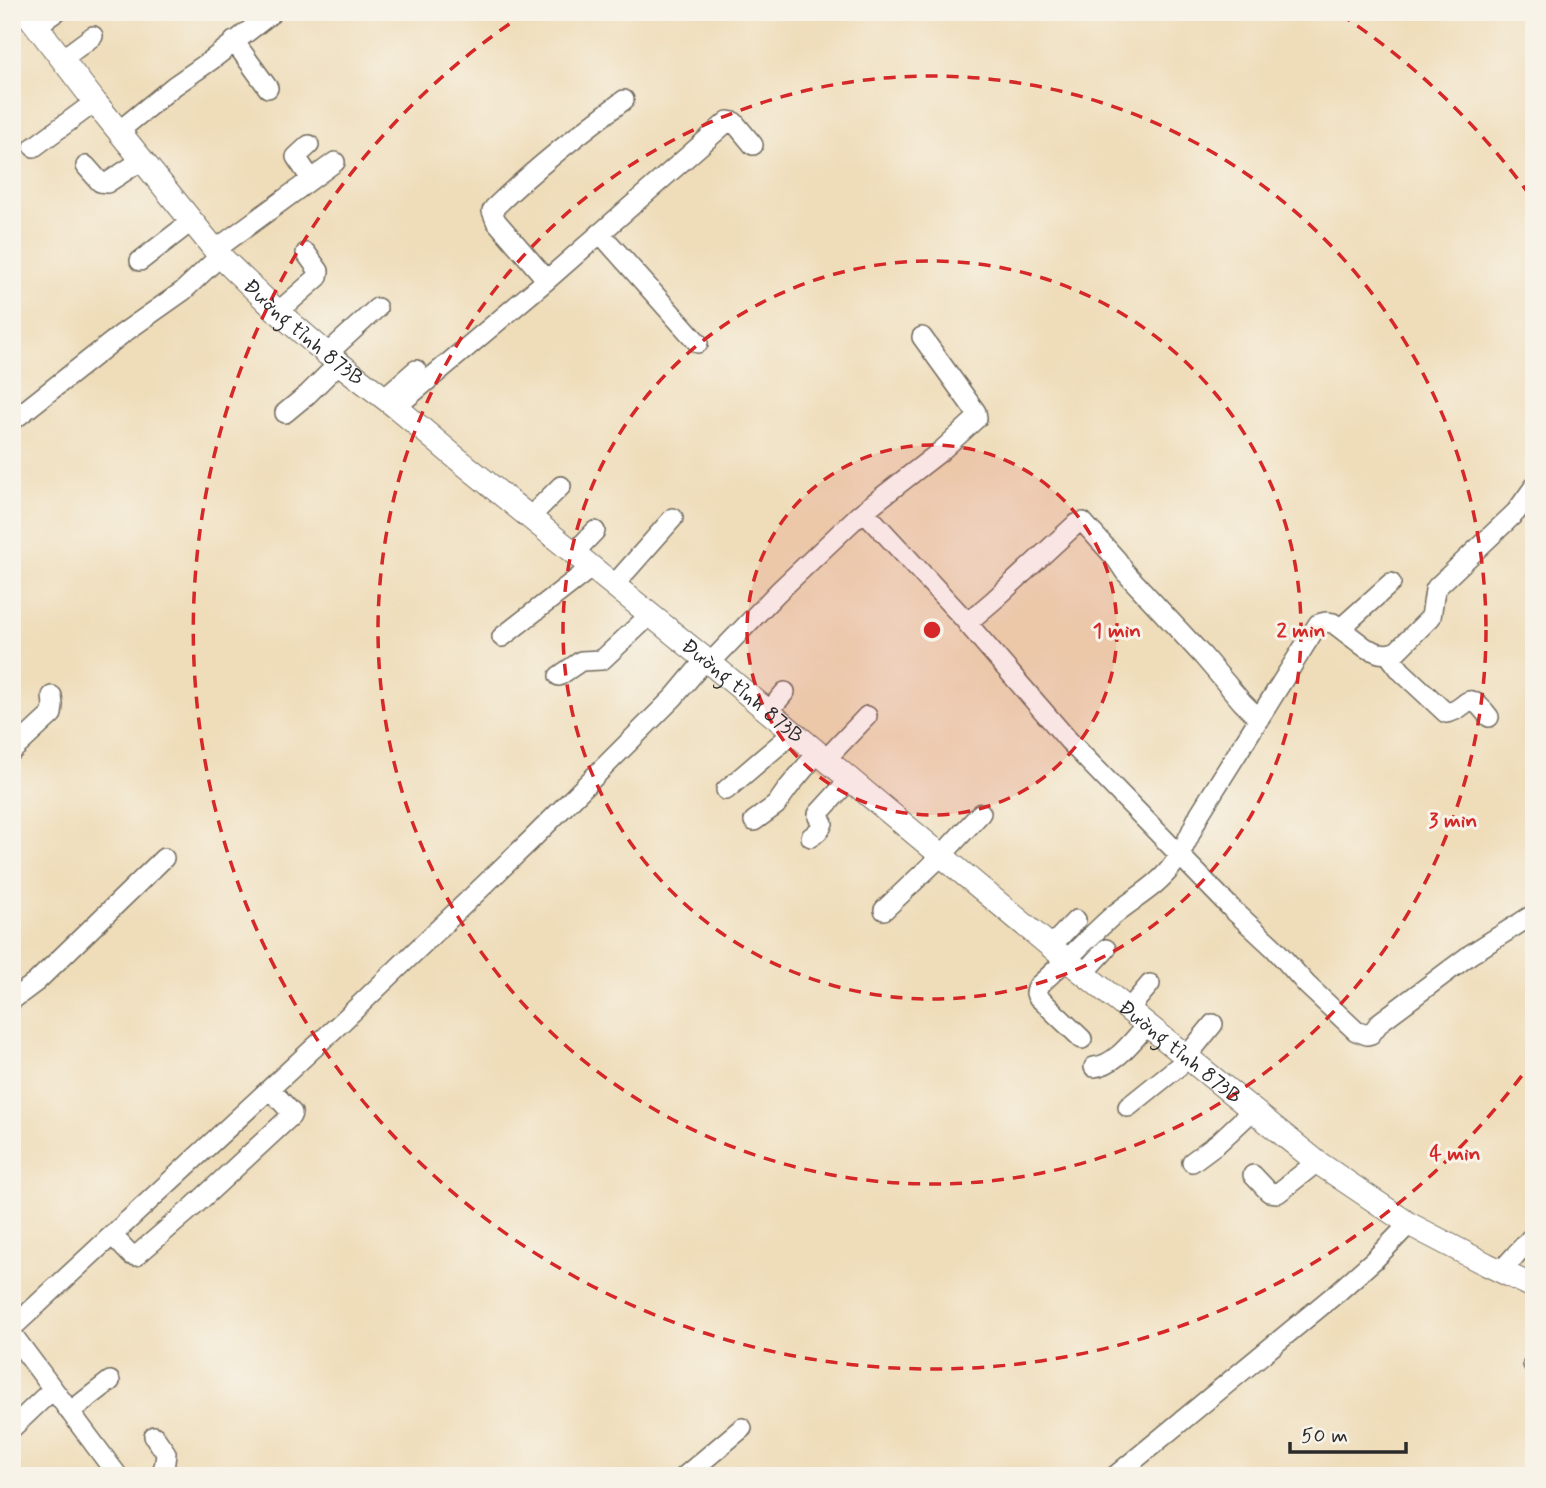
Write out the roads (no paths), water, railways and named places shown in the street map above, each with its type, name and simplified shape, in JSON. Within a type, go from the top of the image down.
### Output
[{"type":"main road","name":"Đường tỉnh 873B","points":[[30,17],[191,221],[213,259],[650,615],[702,667],[769,711],[1068,960],[1317,1162],[1409,1224],[1534,1287]]},
{"type":"street","points":[[12,20],[56,12]]},
{"type":"street","points":[[118,131],[273,12]]},
{"type":"street","points":[[62,59],[93,36]]},
{"type":"street","points":[[234,41],[268,88]]},
{"type":"street","points":[[547,280],[496,221],[492,211],[535,170],[624,100]]},
{"type":"street","points":[[34,147],[95,102]]},
{"type":"street","points":[[390,402],[547,280],[728,121],[734,122],[752,145]]},
{"type":"street","points":[[309,145],[296,157],[311,179]]},
{"type":"street","points":[[86,166],[100,182],[107,183],[142,160]]},
{"type":"street","points":[[12,421],[122,334],[183,291],[213,259],[335,162]]},
{"type":"street","points":[[140,261],[191,221]]},
{"type":"street","points":[[600,233],[698,343]]},
{"type":"street","points":[[278,312],[318,277],[319,271],[306,253]]},
{"type":"street","points":[[285,413],[308,394],[333,359],[377,308]]},
{"type":"street","points":[[12,1328],[345,1019],[531,840],[778,592],[864,511],[941,451],[977,418],[976,412],[922,337]]},
{"type":"street","points":[[390,402],[416,369]]},
{"type":"street","points":[[530,517],[561,486]]},
{"type":"street","points":[[1082,1039],[1040,999],[1036,993],[1038,986],[1111,918],[1162,878],[1180,854],[1200,813],[1318,624],[1333,623],[1366,648],[1388,654],[1397,651],[1431,617],[1437,587],[1516,512],[1534,487]]},
{"type":"street","points":[[864,511],[967,622],[1069,741],[1307,985],[1356,1031],[1367,1035],[1373,1032],[1380,1022],[1471,954],[1534,915]]},
{"type":"street","points":[[614,585],[673,518]]},
{"type":"street","points":[[967,622],[1076,524],[1083,522],[1259,719]]},
{"type":"street","points":[[502,637],[583,561],[595,531]]},
{"type":"street","points":[[1341,628],[1391,583]]},
{"type":"street","points":[[559,676],[581,661],[602,660],[650,615]]},
{"type":"street","points":[[1388,654],[1401,671],[1446,713],[1474,701],[1489,717]]},
{"type":"street","points":[[769,711],[785,692]]},
{"type":"street","points":[[12,751],[52,714],[52,696]]},
{"type":"street","points":[[754,821],[776,804],[822,755],[867,716]]},
{"type":"street","points":[[726,790],[794,732]]},
{"type":"street","points":[[811,837],[823,823],[818,814],[850,779]]},
{"type":"street","points":[[884,910],[942,855],[981,813]]},
{"type":"street","points":[[12,1000],[36,982],[164,858]]},
{"type":"street","points":[[1068,960],[1076,920]]},
{"type":"street","points":[[1068,960],[1105,949]]},
{"type":"street","points":[[1129,1009],[1150,984]]},
{"type":"street","points":[[1128,1107],[1188,1057],[1213,1024]]},
{"type":"street","points":[[1094,1067],[1115,1057],[1147,1025]]},
{"type":"street","points":[[113,1236],[131,1255],[136,1256],[291,1116],[292,1113],[270,1089]]},
{"type":"street","points":[[1192,1162],[1219,1142],[1253,1110]]},
{"type":"street","points":[[1253,1175],[1269,1192],[1275,1193],[1317,1162]]},
{"type":"street","points":[[1115,1476],[1338,1292],[1409,1224]]},
{"type":"street","points":[[1500,1272],[1534,1237]]},
{"type":"street","points":[[12,1334],[118,1476]]},
{"type":"street","points":[[70,1412],[110,1381]]},
{"type":"street","points":[[12,1428],[53,1389]]},
{"type":"street","points":[[685,1476],[742,1428]]},
{"type":"street","points":[[154,1436],[166,1454],[163,1472],[158,1476]]}]
